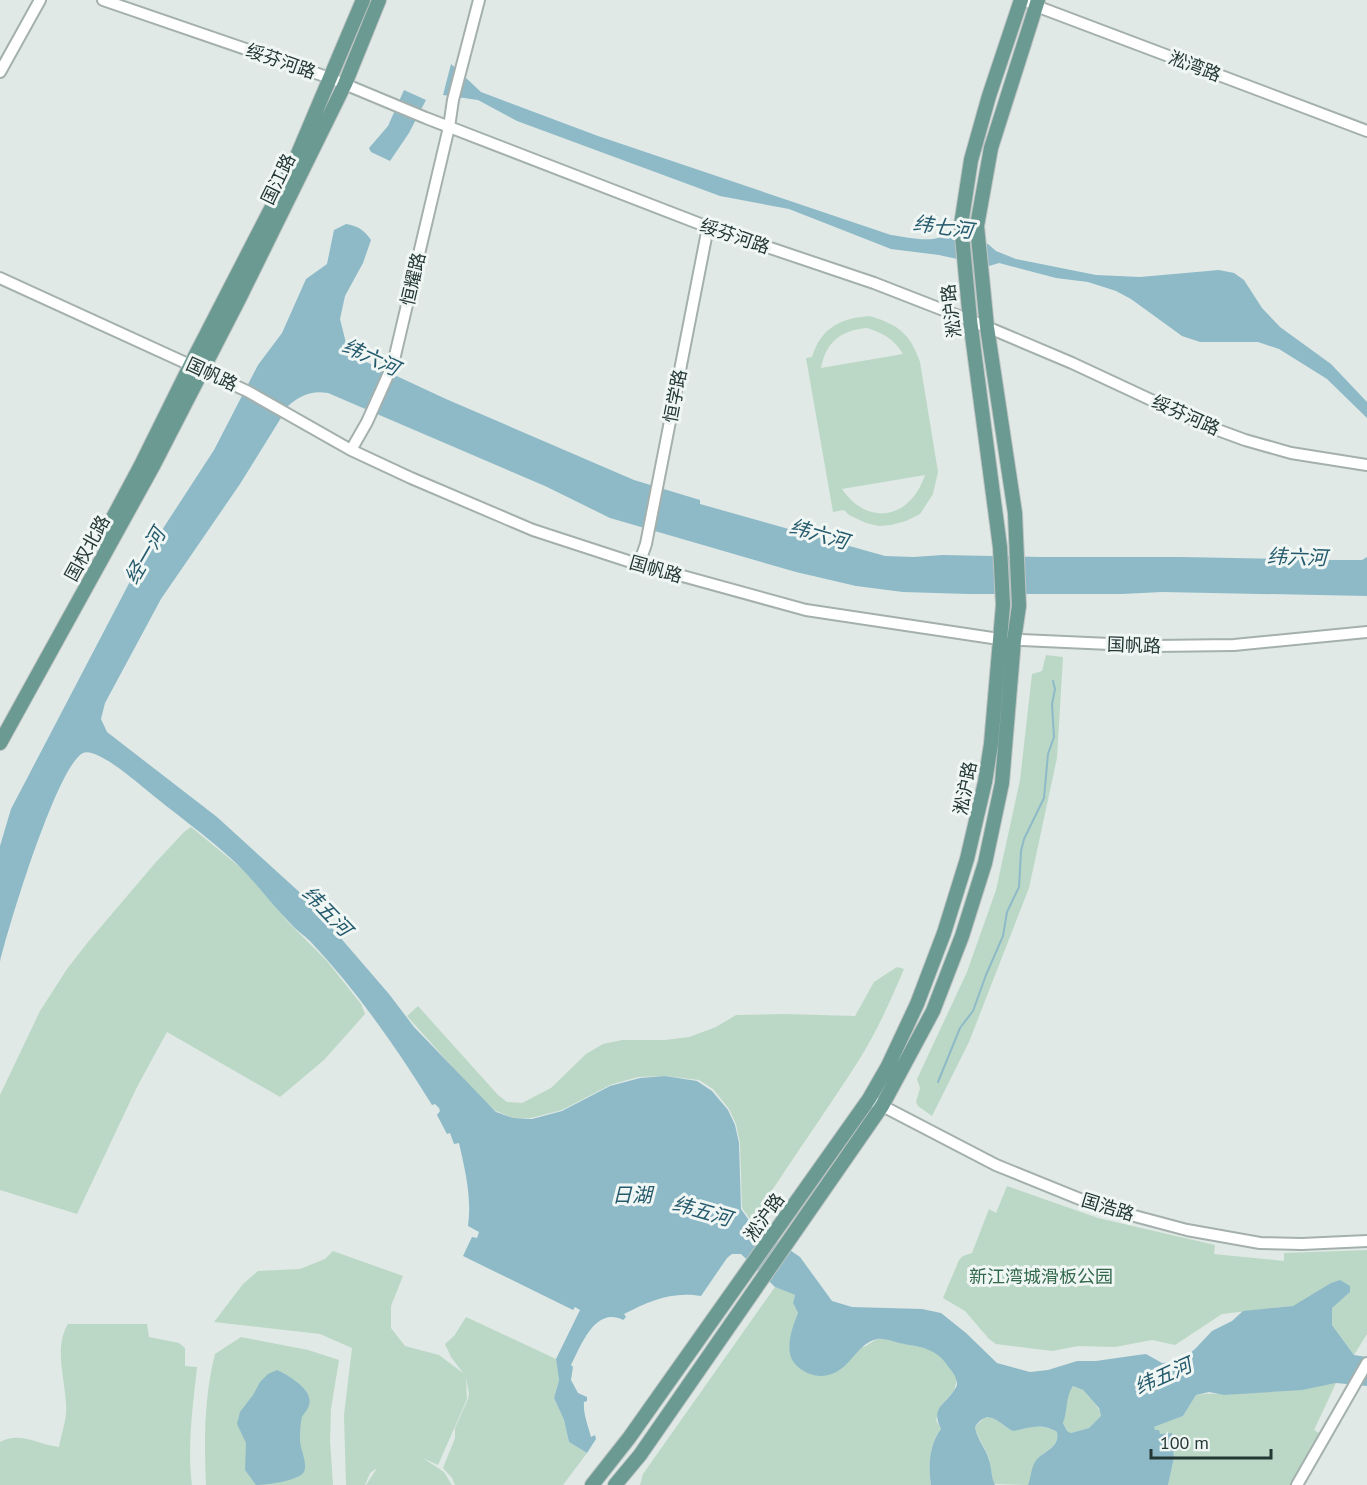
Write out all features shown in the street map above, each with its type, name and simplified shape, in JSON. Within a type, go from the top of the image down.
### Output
[{"type":"main road","name":"国江路","points":[[196,367],[291,170],[363,0]]},
{"type":"main road","name":"国江路","points":[[196,367],[345,84],[379,0]]},
{"type":"main road","name":"淞沪路","points":[[597,1483],[869,1099],[888,1066],[917,1004],[968,860],[991,744],[1003,605],[1000,547],[970,320],[961,225],[971,160],[989,96],[1030,2]]},
{"type":"main road","name":"淞沪路","points":[[615,1485],[640,1455],[882,1106],[902,1073],[937,1001],[962,936],[985,863],[1002,783],[1019,606],[1015,513],[987,327],[977,226],[991,148],[1030,2]]},
{"type":"main road","name":"国权北路","points":[[0,729],[196,367]]},
{"type":"main road","name":"国权北路","points":[[0,743],[153,466],[196,367]]},
{"type":"street","points":[[0,72],[40,0]]},
{"type":"street","name":"绥芬河路","points":[[103,0],[330,78],[426,118],[708,227],[874,283],[987,327],[1072,363],[1207,426],[1245,440],[1291,453],[1367,465]]},
{"type":"street","name":"恒耀路","points":[[351,450],[372,412],[393,364],[478,0]]},
{"type":"street","name":"淞湾路","points":[[1030,2],[1367,131]]},
{"type":"street","points":[[357,14],[371,20]]},
{"type":"street","name":"恒学路","points":[[639,564],[660,476],[708,227]]},
{"type":"street","name":"国帆路","points":[[0,278],[247,391],[351,450],[533,530],[639,564],[806,609],[999,639],[1154,646],[1222,645],[1311,639],[1367,632]]},
{"type":"street","name":"国浩路","points":[[869,1099],[996,1165],[1097,1206],[1187,1230],[1260,1243],[1367,1241]]},
{"type":"street","points":[[1297,1485],[1367,1363]]},
{"type":"green space","points":[[870,316],[888,323],[902,331],[912,344],[920,362],[938,472],[933,494],[920,514],[891,525],[879,526],[866,523],[844,510],[833,512],[806,358],[812,357],[821,339],[833,326],[859,317]],"holes":[[[867,328],[888,337],[903,354],[821,368],[827,351],[836,339],[850,331]],[[925,475],[919,490],[910,501],[900,509],[888,513],[876,513],[864,509],[842,489]]]},
{"type":"green space","points":[[1046,655],[1063,657],[1057,758],[1029,888],[969,1042],[932,1116],[916,1102],[920,1088],[917,1079],[967,972],[996,890],[1020,780],[1032,674],[1042,671]]},
{"type":"green space","points":[[191,827],[246,872],[289,923],[327,961],[361,1004],[365,1014],[324,1060],[280,1097],[167,1032],[137,1087],[77,1214],[0,1190],[0,1095],[40,1011],[67,969],[88,942],[156,862]]},
{"type":"green space","points":[[897,967],[904,969],[866,1049],[752,1222],[742,1208],[740,1143],[736,1124],[729,1109],[713,1089],[699,1080],[665,1076],[638,1077],[610,1085],[562,1110],[531,1118],[513,1118],[496,1111],[473,1090],[407,1016],[418,1006],[498,1095],[507,1102],[522,1103],[551,1088],[586,1054],[603,1044],[622,1040],[665,1040],[689,1037],[716,1027],[736,1015],[855,1016],[874,982]]},
{"type":"green space","name":"新江湾城滑板公园","points":[[1007,1186],[1098,1218],[1215,1245],[1214,1254],[1284,1261],[1284,1253],[1367,1250],[1367,1334],[1354,1355],[1332,1325],[1332,1308],[1300,1303],[1293,1306],[1222,1314],[1175,1345],[1152,1340],[1115,1347],[1078,1346],[1052,1351],[996,1344],[965,1311],[943,1298],[959,1260],[972,1253],[989,1209],[996,1213]]},
{"type":"green space","points":[[333,1251],[403,1276],[391,1306],[391,1328],[405,1346],[439,1355],[463,1373],[445,1344],[454,1336],[466,1317],[556,1359],[559,1380],[554,1398],[564,1420],[569,1442],[587,1453],[563,1485],[455,1485],[443,1468],[455,1438],[455,1428],[468,1399],[466,1378],[467,1399],[438,1465],[423,1458],[444,1472],[452,1485],[366,1485],[377,1468],[370,1473],[365,1485],[346,1485],[344,1415],[352,1348],[320,1334],[214,1322],[243,1284],[258,1271],[300,1269],[325,1259]]},
{"type":"green space","points":[[775,1287],[795,1295],[793,1303],[798,1313],[790,1340],[864,1347],[877,1339],[885,1339],[928,1349],[942,1356],[957,1379],[954,1391],[942,1404],[936,1420],[941,1429],[930,1456],[931,1485],[640,1485],[643,1474]]},
{"type":"green space","points":[[68,1324],[147,1324],[149,1337],[179,1343],[185,1348],[185,1366],[197,1367],[190,1441],[192,1485],[0,1485],[0,1442],[22,1438],[59,1447],[66,1414],[61,1345]]},
{"type":"green space","points":[[241,1337],[308,1350],[339,1360],[331,1409],[330,1440],[333,1485],[206,1485],[206,1420],[211,1370],[215,1354]]},
{"type":"green space","points":[[1336,1383],[1314,1430],[1321,1434],[1292,1485],[1168,1485],[1174,1458],[1172,1433],[1160,1434],[1154,1430],[1154,1427],[1183,1416],[1196,1395],[1272,1391]]},
{"type":"green space","points":[[1073,1386],[1083,1390],[1096,1406],[1101,1417],[1089,1428],[1071,1433],[1067,1431],[1063,1423],[1068,1394]]},
{"type":"green space","points":[[989,1417],[1011,1429],[1036,1426],[1057,1432],[1056,1442],[1036,1462],[1028,1485],[994,1484],[988,1455],[975,1427],[984,1418]]},
{"type":"water","points":[[451,64],[481,92],[598,136],[891,235],[925,239],[944,236],[988,244],[996,251],[1016,259],[1096,275],[1140,277],[1219,270],[1234,273],[1244,280],[1262,308],[1280,327],[1331,364],[1367,402],[1367,418],[1327,379],[1279,349],[1258,342],[1200,342],[1182,336],[1131,299],[1116,291],[1088,282],[1056,278],[999,263],[989,266],[939,255],[891,249],[789,209],[720,196],[517,121],[478,100],[443,95]]},
{"type":"water","points":[[404,90],[426,100],[409,133],[390,161],[371,152],[369,148],[388,126]]},
{"type":"water","points":[[346,224],[350,225],[360,229],[371,240],[363,263],[345,296],[340,319],[347,347],[360,359],[446,399],[634,480],[700,500],[700,504],[885,556],[1334,560],[1362,560],[1367,557],[1367,596],[1162,592],[968,594],[903,592],[856,586],[796,572],[610,518],[545,486],[328,393],[312,393],[298,398],[289,405],[240,484],[161,599],[105,703],[101,719],[107,732],[217,817],[307,899],[389,994],[414,1027],[496,1112],[513,1118],[532,1119],[562,1111],[610,1086],[640,1078],[665,1076],[697,1081],[712,1091],[728,1110],[735,1125],[739,1143],[741,1209],[751,1223],[800,1257],[832,1301],[852,1307],[922,1309],[941,1313],[997,1363],[1030,1372],[1048,1370],[1077,1361],[1096,1361],[1146,1354],[1162,1363],[1173,1362],[1185,1357],[1212,1331],[1232,1321],[1243,1311],[1293,1306],[1340,1280],[1350,1286],[1350,1292],[1332,1308],[1332,1325],[1354,1355],[1367,1357],[1367,1386],[1336,1383],[1302,1390],[1224,1395],[1209,1392],[1196,1395],[1183,1416],[1154,1427],[1155,1430],[1159,1430],[1160,1434],[1172,1433],[1174,1458],[1168,1485],[1028,1485],[1035,1462],[1056,1442],[1057,1432],[1040,1426],[1013,1431],[989,1417],[980,1421],[975,1427],[988,1456],[995,1485],[931,1485],[930,1456],[941,1429],[937,1415],[957,1385],[955,1376],[940,1356],[922,1348],[877,1339],[869,1342],[845,1365],[831,1374],[818,1376],[805,1372],[792,1360],[789,1347],[798,1313],[793,1303],[795,1295],[775,1287],[741,1254],[732,1254],[701,1296],[680,1295],[661,1298],[624,1314],[626,1317],[623,1320],[613,1317],[604,1318],[590,1330],[571,1365],[573,1367],[571,1380],[578,1393],[587,1397],[587,1401],[584,1402],[585,1415],[591,1437],[595,1435],[596,1439],[587,1453],[569,1442],[564,1420],[554,1398],[559,1380],[556,1359],[580,1310],[575,1307],[573,1310],[463,1256],[472,1237],[477,1238],[479,1232],[468,1226],[466,1173],[459,1143],[454,1144],[450,1133],[447,1134],[437,1115],[439,1108],[435,1104],[432,1105],[390,1041],[344,980],[242,869],[213,843],[105,759],[89,752],[83,753],[72,764],[60,786],[35,850],[0,962],[0,846],[11,809],[136,570],[214,450],[258,365],[282,333],[306,279],[327,264],[334,230]],"holes":[[[1073,1386],[1083,1390],[1099,1408],[1101,1416],[1089,1428],[1071,1433],[1067,1431],[1063,1423],[1069,1395]]]},
{"type":"water","points":[[277,1370],[299,1384],[310,1399],[300,1428],[300,1444],[305,1468],[304,1472],[296,1478],[256,1485],[245,1470],[246,1443],[237,1424],[240,1412],[260,1382],[268,1374]]},
{"type":"waterway","points":[[938,1082],[960,1028],[973,1011],[1003,936],[1007,912],[1019,887],[1024,839],[1044,798],[1048,754],[1054,737],[1052,704],[1055,689],[1053,681]]},
{"type":"water label","name":"纬七河","points":[[943,227]]},
{"type":"water label","name":"纬六河","points":[[371,357]]},
{"type":"water label","name":"纬六河","points":[[819,534]]},
{"type":"water label","name":"经一河","points":[[145,556]]},
{"type":"water label","name":"纬六河","points":[[1297,557]]},
{"type":"water label","name":"纬五河","points":[[327,911]]},
{"type":"water label","name":"日湖","points":[[632,1195]]},
{"type":"water label","name":"纬五河","points":[[702,1211]]},
{"type":"water label","name":"纬五河","points":[[1163,1376]]}]
